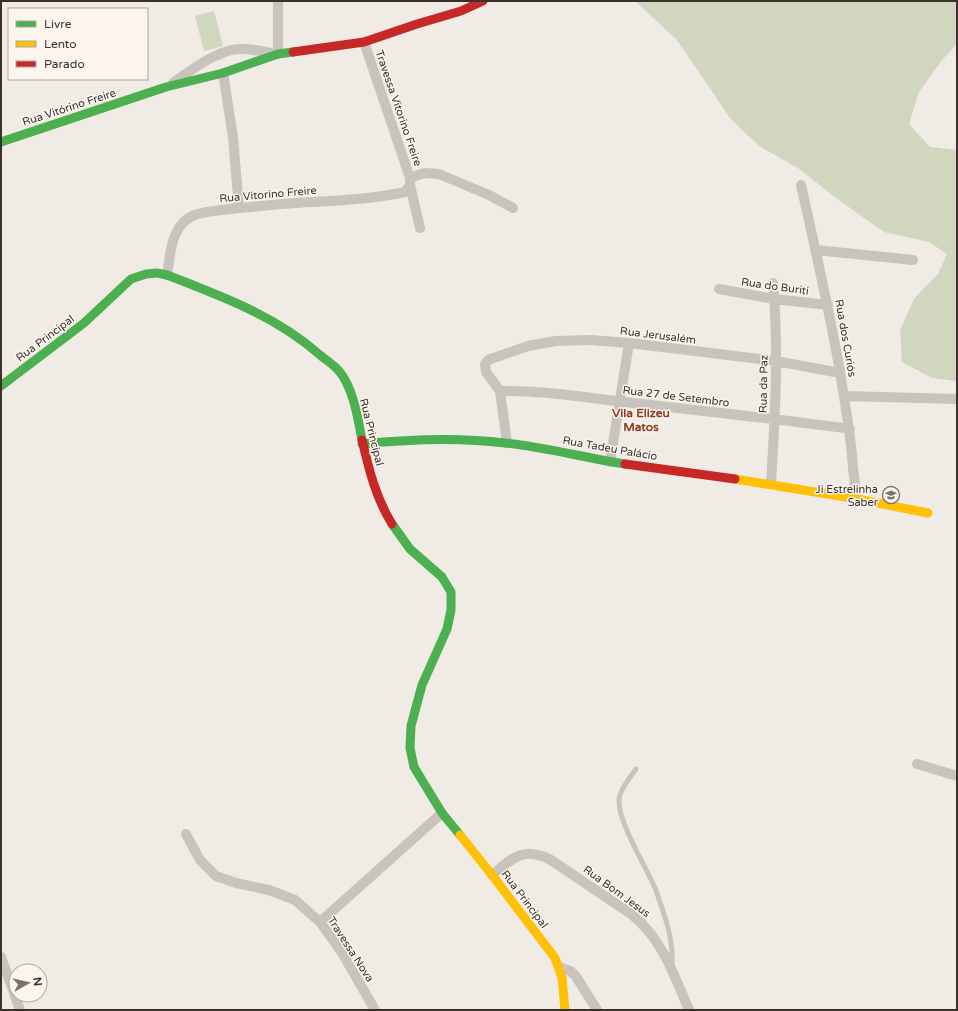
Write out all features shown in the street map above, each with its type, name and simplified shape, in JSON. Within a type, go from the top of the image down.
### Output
[{"type":"street","points":[[278,1],[278,54]]},
{"type":"street","name":"Rua Vitórino Freire","points":[[1,142],[166,87],[223,73],[278,54],[364,42],[461,11],[483,1]]},
{"type":"street","name":"Travessa Vitorino Freire","points":[[364,42],[410,182],[420,228]]},
{"type":"street","name":"Rua Vitórino Freire","points":[[166,87],[193,69],[229,51],[245,49],[278,54]]},
{"type":"street","points":[[223,73],[233,137],[239,208]]},
{"type":"street","name":"Rua Vitorino Freire","points":[[167,275],[172,244],[180,226],[188,218],[196,214],[239,208],[342,201],[396,195],[405,192],[410,182],[424,173],[439,174],[489,195],[513,208]]},
{"type":"street","name":"Rua dos Curiós","points":[[801,185],[828,305],[850,429],[854,487],[854,495],[852,498]]},
{"type":"street","points":[[816,250],[913,260]]},
{"type":"street","name":"Rua Principal","points":[[1,386],[84,323],[103,306],[115,292],[131,279],[146,274],[157,273],[167,275],[235,302],[264,316],[309,345],[339,371],[354,403],[360,426],[362,444],[375,489],[384,511],[410,549],[442,577],[451,592],[450,620],[436,656],[422,685],[416,705],[410,736],[411,757],[414,767],[442,813],[492,874],[551,952],[559,967],[562,978],[565,1010]]},
{"type":"street","name":"Rua da Paz","points":[[771,484],[775,419],[776,361],[773,283]]},
{"type":"street","name":"Rua do Buriti","points":[[719,289],[774,299],[828,305]]},
{"type":"street","name":"Rua Jerusalém","points":[[500,391],[486,372],[485,364],[488,360],[540,344],[576,340],[629,343],[776,361],[840,373]]},
{"type":"street","points":[[610,462],[629,343]]},
{"type":"street","points":[[500,391],[507,443]]},
{"type":"street","name":"Rua 27 de Setembro","points":[[500,391],[540,391],[582,395],[850,429]]},
{"type":"street","points":[[844,396],[957,399]]},
{"type":"street","name":"Rua Tadeu Palácio","points":[[362,444],[398,440],[436,439],[507,443],[610,462],[771,484],[928,513]]},
{"type":"street","points":[[917,764],[957,776]]},
{"type":"street","points":[[320,922],[442,813]]},
{"type":"street","name":"Travessa Nova","points":[[186,834],[200,860],[216,876],[236,883],[269,890],[295,900],[320,922],[340,951],[375,1010]]},
{"type":"street","name":"Rua Bom Jesus","points":[[492,874],[511,859],[519,855],[536,854],[551,860],[641,922],[651,932],[672,967],[689,1010]]},
{"type":"street","points":[[1,957],[20,1010]]},
{"type":"street","points":[[559,967],[570,971],[575,975],[597,1010]]},
{"type":"lane","points":[[636,768],[620,795],[621,814],[628,834],[654,887],[664,914],[671,939],[673,954],[672,967]]},
{"type":"green space","points":[[635,1],[957,1],[957,44],[942,60],[919,92],[909,124],[930,147],[957,150],[957,381],[932,378],[902,362],[900,330],[914,299],[938,274],[947,254],[929,242],[884,232],[836,198],[798,168],[759,146],[730,118],[677,40]]},
{"type":"green space","points":[[214,11],[223,46],[204,51],[195,16]]},
{"type":"traffic: fast","points":[[1,142],[166,87],[223,73],[278,54],[293,52]]},
{"type":"traffic: fast","points":[[1,386],[84,323],[131,279],[146,274],[157,273],[167,275],[228,299],[266,318],[303,341],[339,371],[344,378],[354,404],[362,440]]},
{"type":"traffic: fast","points":[[362,444],[434,439],[487,441],[535,447],[625,464]]},
{"type":"traffic: fast","points":[[392,524],[410,549],[442,577],[451,592],[451,610],[447,629],[422,685],[411,726],[410,748],[414,767],[442,813],[460,835]]},
{"type":"traffic: slow","points":[[735,479],[852,498],[928,513]]},
{"type":"traffic: slow","points":[[460,835],[555,958],[562,978],[565,1010]]},
{"type":"traffic: jam","points":[[293,52],[364,42],[461,11],[483,1]]},
{"type":"traffic: jam","points":[[362,440],[377,494],[392,524]]},
{"type":"traffic: jam","points":[[625,464],[735,479]]},
{"type":"place","name":"Ji Estrelinha Saber","points":[[891,495]]},
{"type":"district","name":"Vila Elizeu Matos","points":[[641,420]]}]
